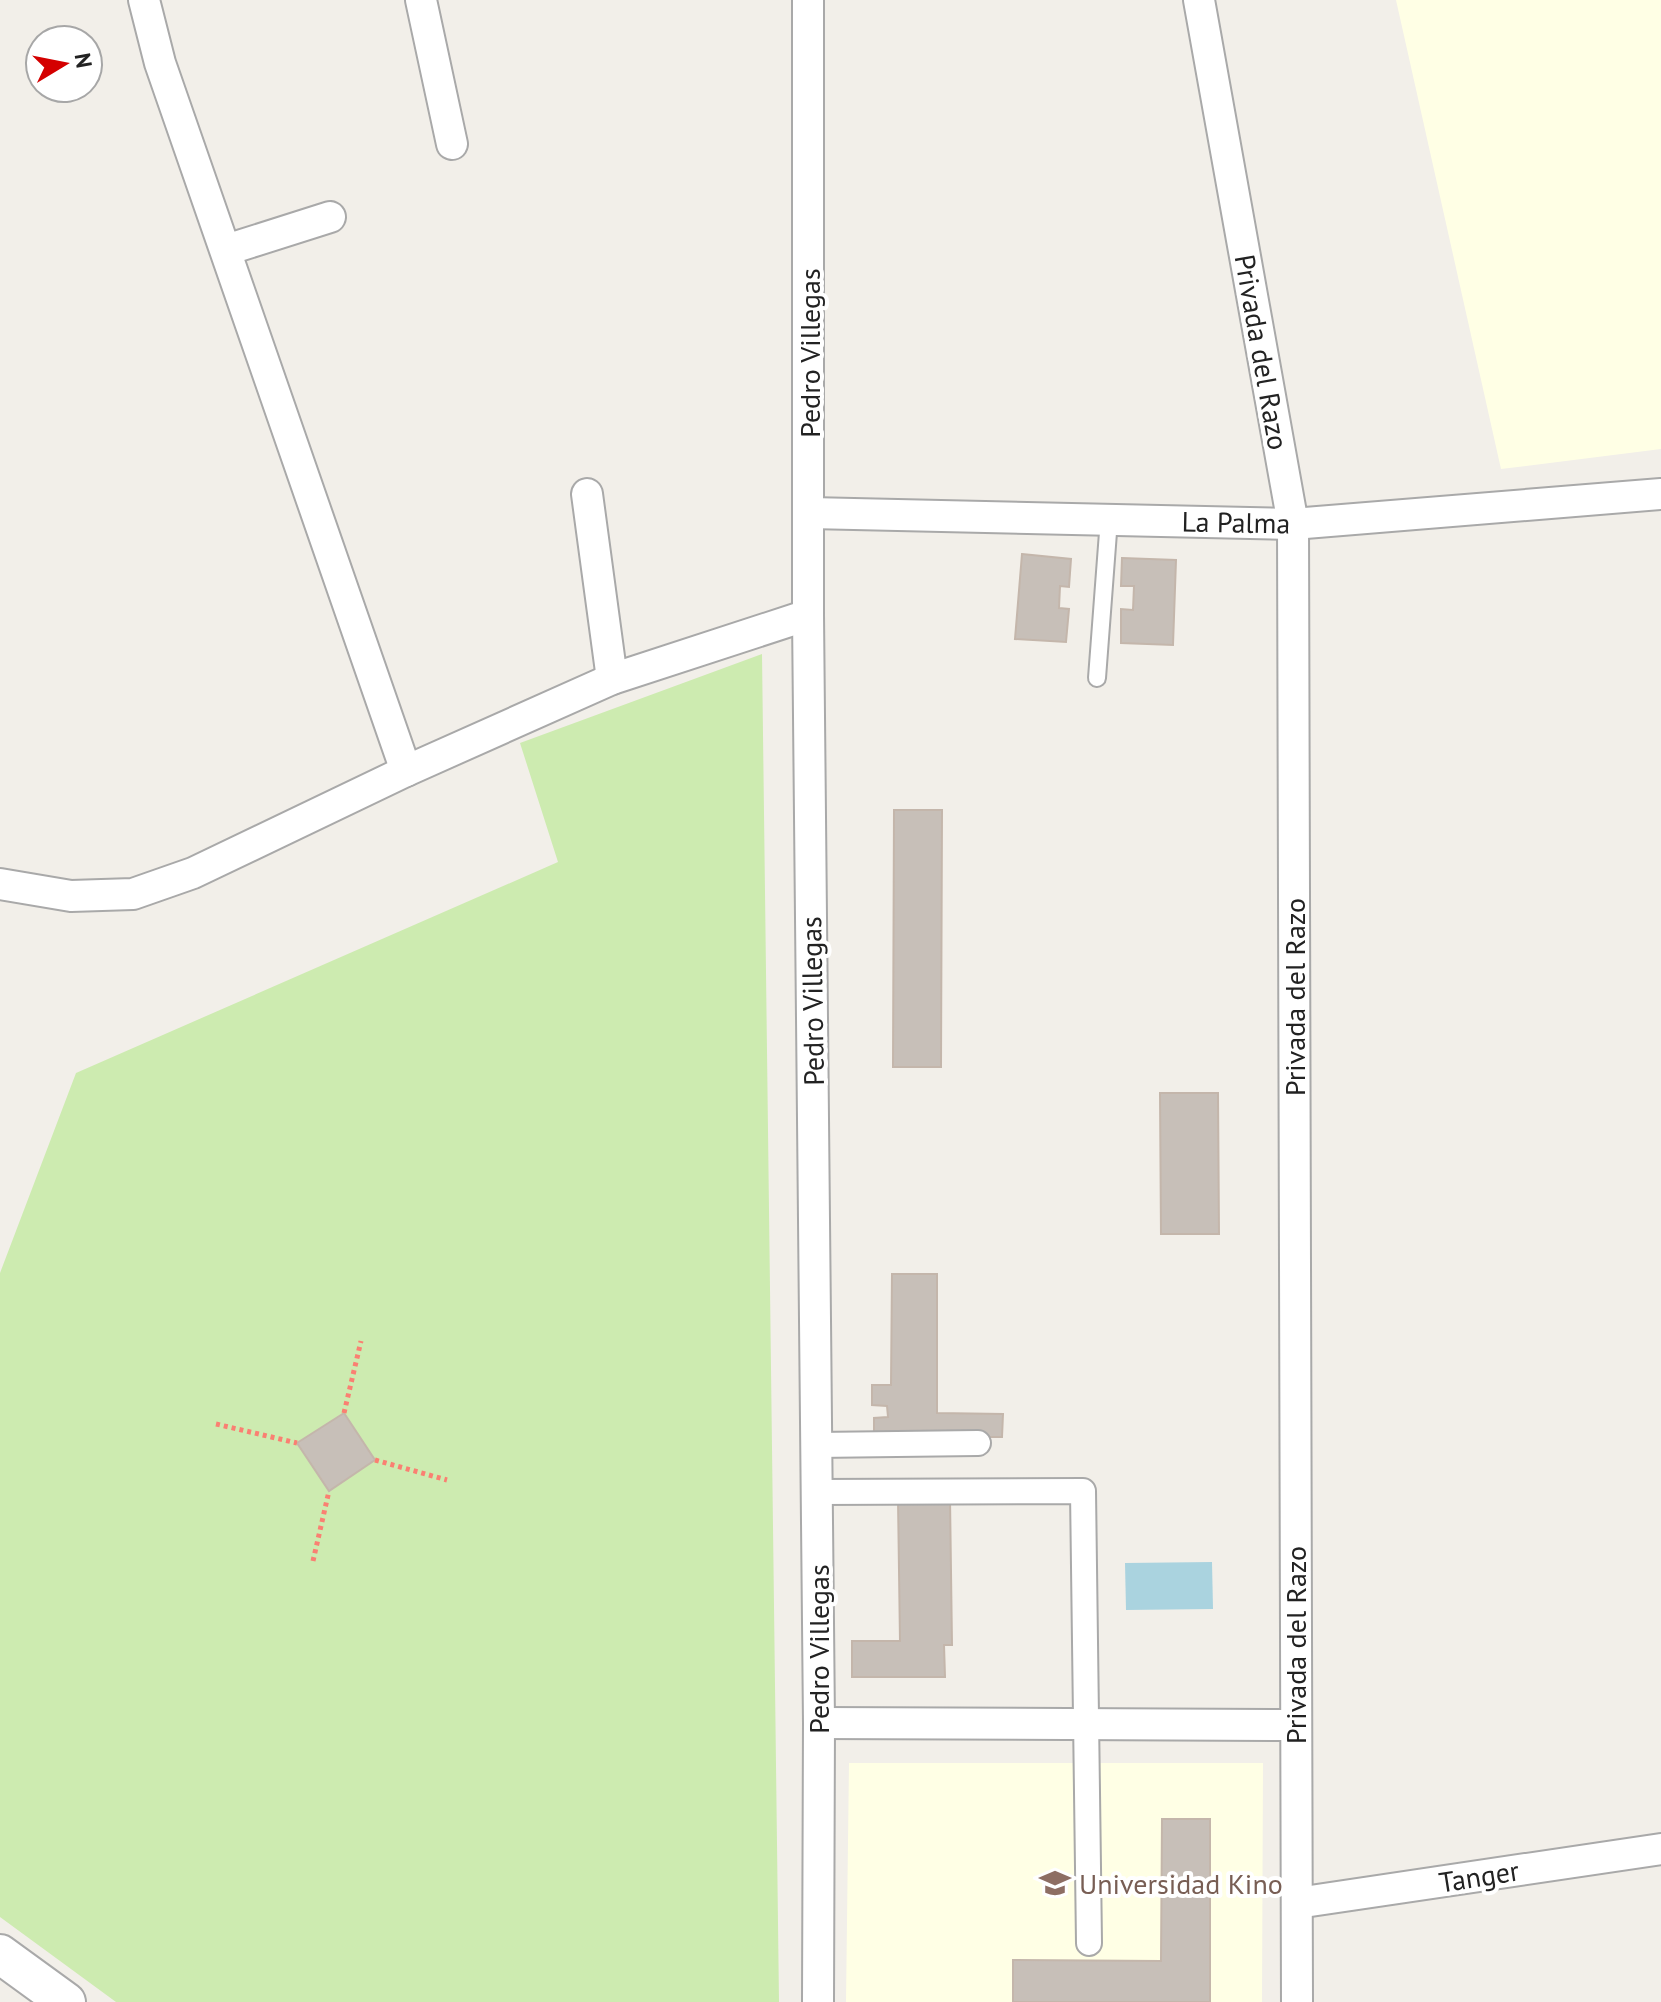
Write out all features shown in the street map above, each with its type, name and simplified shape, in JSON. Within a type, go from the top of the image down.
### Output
[{"type":"street","points":[[144,0],[160,63],[406,771]]},
{"type":"street","points":[[421,0],[452,144]]},
{"type":"street","name":"Pedro Villegas","points":[[808,0],[808,615],[819,1723],[818,2002]]},
{"type":"street","name":"Privada del Razo","points":[[1199,0],[1293,524],[1297,2002]]},
{"type":"street","points":[[226,250],[330,217]]},
{"type":"street","points":[[587,494],[612,679]]},
{"type":"street","name":"La Palma","points":[[810,513],[1293,524],[1661,494]]},
{"type":"street","points":[[0,884],[71,896],[133,894],[193,873],[406,771],[612,679],[808,615]]},
{"type":"street","points":[[816,1445],[978,1443]]},
{"type":"street","points":[[817,1492],[1083,1491],[1089,1943]]},
{"type":"street","points":[[819,1723],[1295,1725]]},
{"type":"street","name":"Tanger","points":[[1297,1903],[1661,1849]]},
{"type":"street","points":[[0,1954],[66,2002]]},
{"type":"lane","points":[[1097,678],[1109,519]]},
{"type":"path","points":[[344,1413],[361,1341]]},
{"type":"path","points":[[216,1424],[297,1443]]},
{"type":"path","points":[[375,1460],[447,1480]]},
{"type":"path","points":[[313,1561],[329,1491]]},
{"type":"shaded area","points":[[1396,0],[1661,0],[1661,449],[1501,469]]},
{"type":"shaded area","name":"Universidad Kino","points":[[849,1763],[1263,1763],[1262,2002],[846,2002]]},
{"type":"green space","points":[[762,654],[779,2002],[116,2002],[0,1917],[0,1273],[76,1073],[558,862],[520,743]]},
{"type":"water","points":[[1212,1562],[1213,1609],[1126,1610],[1125,1563]]},
{"type":"building","points":[[1022,554],[1071,559],[1069,587],[1060,586],[1059,608],[1069,609],[1066,642],[1015,639]]},
{"type":"building","points":[[1122,558],[1176,560],[1173,645],[1121,643],[1121,609],[1133,610],[1134,586],[1121,586]]},
{"type":"building","points":[[894,810],[942,810],[941,1067],[893,1067]]},
{"type":"building","points":[[1160,1093],[1218,1093],[1219,1234],[1161,1234]]},
{"type":"building","points":[[892,1274],[937,1274],[937,1413],[1003,1414],[1002,1437],[874,1437],[874,1418],[888,1417],[887,1406],[872,1405],[872,1385],[891,1385]]},
{"type":"building","points":[[344,1413],[375,1460],[329,1491],[297,1443]]},
{"type":"building","points":[[950,1498],[952,1645],[944,1645],[945,1677],[852,1677],[852,1641],[900,1641],[898,1499]]},
{"type":"building","points":[[1162,1819],[1210,1819],[1210,2002],[1013,2002],[1013,1960],[1161,1961]]},
{"type":"place","name":"Universidad Kino","points":[[1055,1883]]}]
